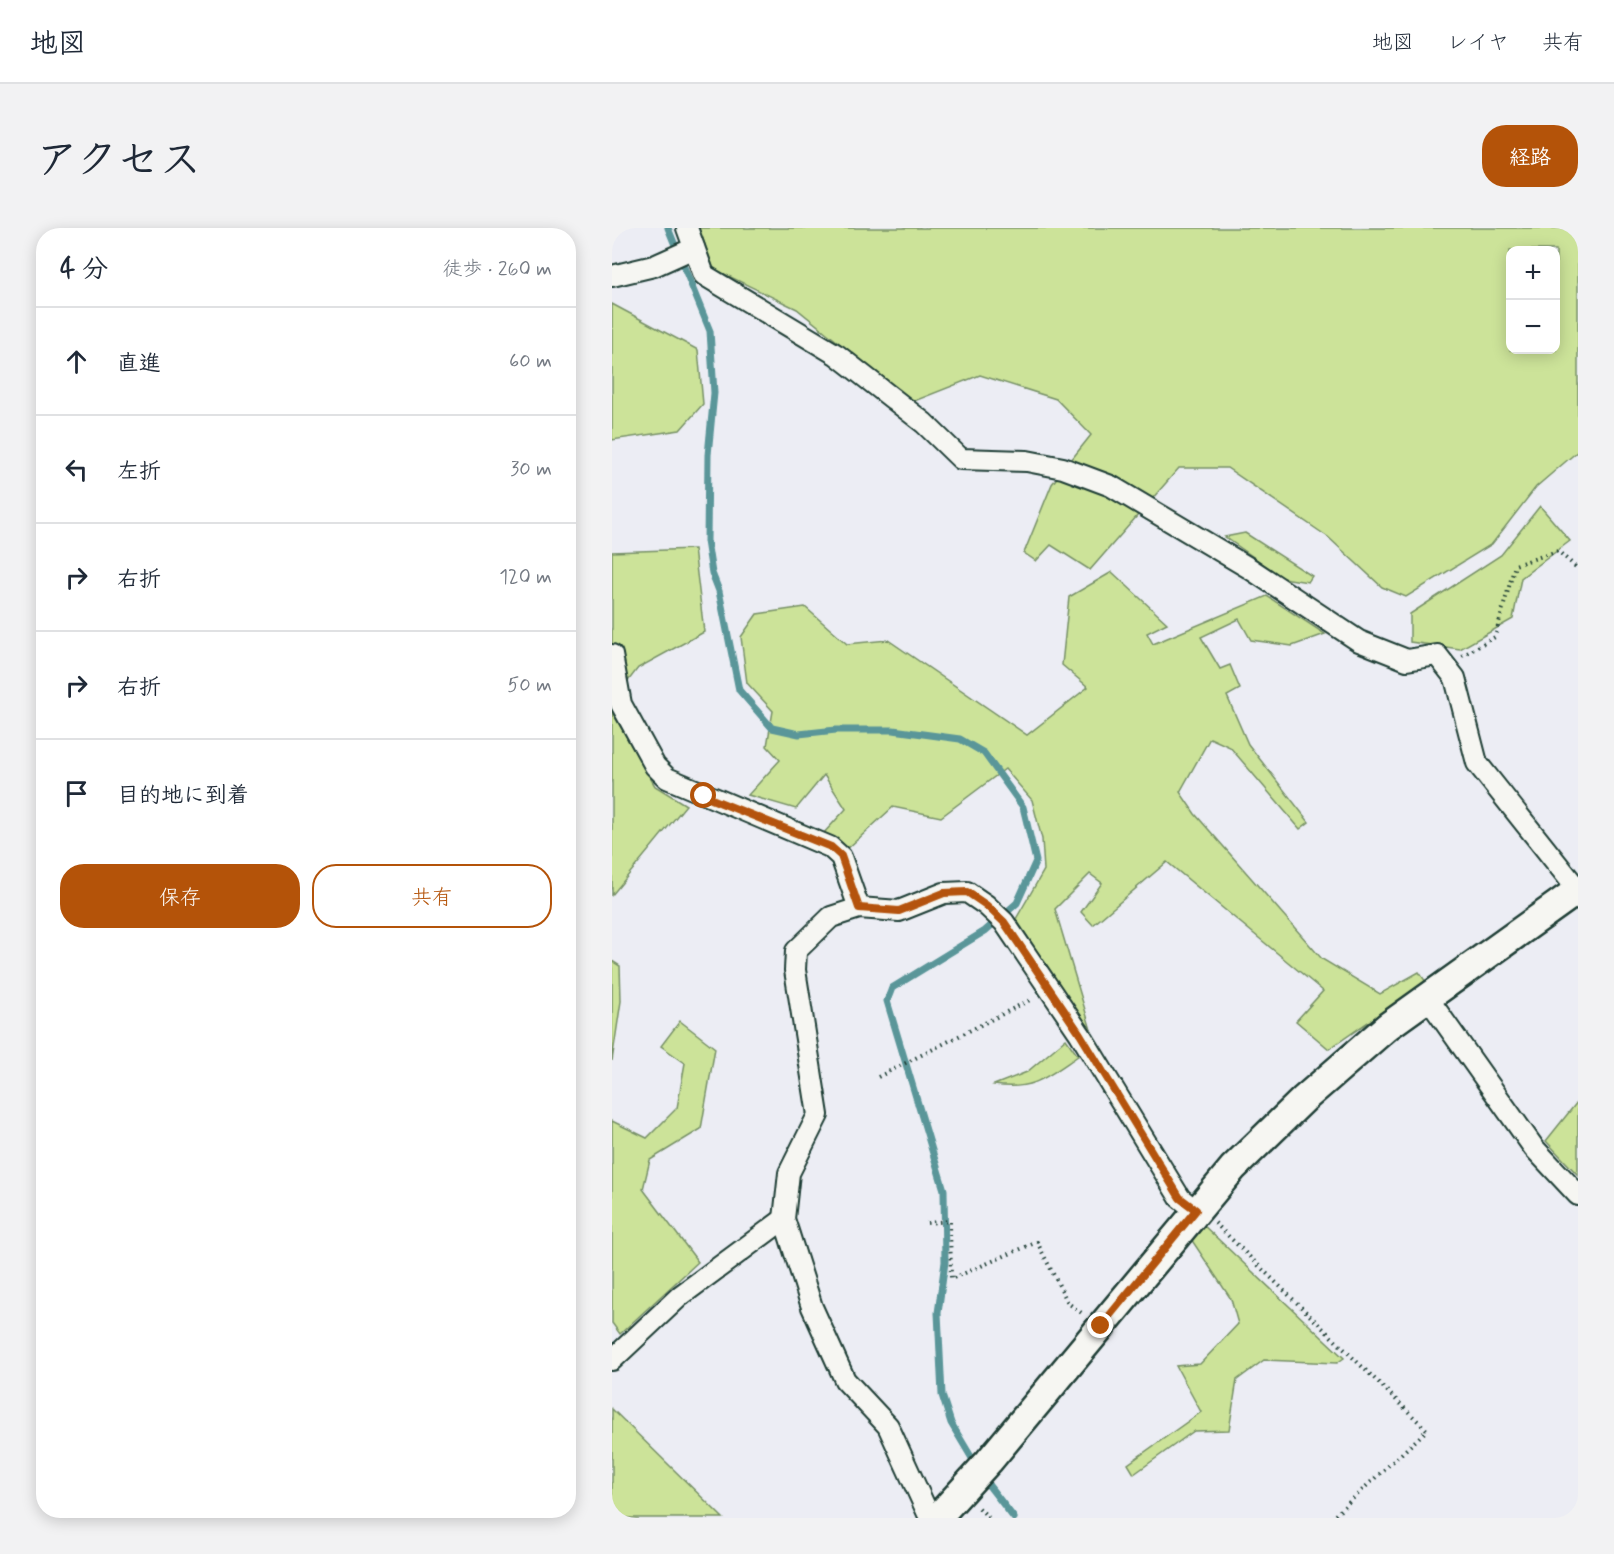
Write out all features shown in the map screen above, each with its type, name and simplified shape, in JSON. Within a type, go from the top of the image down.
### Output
[{"type":"street","points":[[683,251],[687,228]]},
{"type":"street","points":[[612,276],[654,266],[683,251]]},
{"type":"street","points":[[683,251],[704,274],[837,356],[924,423],[961,459],[1028,460],[1063,468],[1111,486],[1249,568],[1359,641],[1407,660],[1437,655],[1455,678],[1477,763],[1578,890],[1427,997],[1380,1033],[1304,1098],[1233,1168],[1196,1210],[981,1470],[937,1518]]},
{"type":"street","points":[[612,655],[621,704],[656,766],[667,778],[704,796],[831,847],[841,856],[859,908]]},
{"type":"street","points":[[930,1518],[888,1426],[845,1380],[812,1307],[784,1219],[789,1173],[818,1115],[795,970],[796,951],[831,917],[859,908],[899,911],[944,893],[967,892],[986,905],[1004,922],[1080,1034],[1180,1198],[1196,1210]]},
{"type":"street","points":[[1427,997],[1534,1148],[1578,1195]]},
{"type":"street","points":[[612,1360],[680,1296],[784,1219]]},
{"type":"path","points":[[1446,665],[1495,637],[1515,565],[1558,551],[1578,569]]},
{"type":"path","points":[[878,1077],[1049,990]]},
{"type":"path","points":[[1196,1210],[1206,1215],[1244,1250],[1427,1430],[1332,1518]]},
{"type":"path","points":[[928,1223],[950,1221],[951,1279],[1037,1242],[1068,1303],[1101,1326]]},
{"type":"green space","points":[[699,228],[1578,228],[1578,451],[1536,487],[1492,544],[1406,597],[1382,587],[1328,537],[1227,468],[1179,468],[1090,570],[1051,545],[1036,561],[1024,553],[1052,484],[1091,435],[1056,399],[980,375],[912,402],[797,309],[714,269]]},
{"type":"green space","points":[[612,304],[698,350],[703,404],[680,430],[612,440]]},
{"type":"green space","points":[[1540,506],[1570,541],[1521,578],[1513,619],[1460,649],[1410,642],[1410,614],[1501,555]]},
{"type":"green space","points":[[1245,533],[1312,576],[1308,582],[1283,578],[1225,537]]},
{"type":"green space","points":[[694,549],[704,632],[638,668],[612,702],[612,552]]},
{"type":"green space","points":[[1112,572],[1167,623],[1147,633],[1153,644],[1267,596],[1325,634],[1292,646],[1251,640],[1239,619],[1201,637],[1220,669],[1230,665],[1240,689],[1227,696],[1248,744],[1309,822],[1300,829],[1230,747],[1210,738],[1180,792],[1195,814],[1322,959],[1380,994],[1419,972],[1426,982],[1329,1049],[1296,1021],[1323,991],[1167,862],[1093,925],[1081,912],[1102,883],[1090,874],[1055,909],[1094,1040],[1016,919],[1044,870],[1042,839],[1032,800],[1005,769],[941,817],[893,807],[846,850],[823,834],[846,809],[824,775],[796,809],[748,795],[780,760],[767,746],[773,711],[747,683],[741,637],[757,614],[805,607],[847,644],[888,640],[1027,735],[1088,687],[1062,665],[1069,597]]},
{"type":"green space","points":[[612,712],[655,786],[686,805],[612,895]]},
{"type":"green space","points":[[612,961],[620,966],[621,1001],[612,1061]]},
{"type":"green space","points":[[680,1021],[715,1048],[701,1129],[650,1160],[643,1189],[698,1262],[620,1334],[612,1323],[612,1121],[647,1138],[677,1108],[685,1063],[661,1046]]},
{"type":"green space","points":[[1066,1039],[1078,1056],[1048,1076],[1019,1086],[994,1085],[1027,1072]]},
{"type":"green space","points":[[1578,1101],[1578,1175],[1546,1141]]},
{"type":"green space","points":[[1201,1223],[1344,1358],[1337,1363],[1264,1360],[1237,1380],[1229,1430],[1194,1431],[1134,1474],[1128,1464],[1201,1412],[1176,1366],[1200,1364],[1238,1324],[1231,1299],[1191,1239]]},
{"type":"green space","points":[[612,1409],[723,1518],[612,1518]]},
{"type":"waterway","points":[[668,228],[710,331],[714,393],[708,455],[707,541],[712,573],[719,591],[739,690],[772,728],[799,734],[836,730],[893,730],[960,739],[984,753],[1023,807],[1036,861],[1017,903],[985,931],[892,988],[887,1001],[944,1190],[945,1262],[938,1313],[942,1395],[951,1423],[976,1465]]},
{"type":"waterway","points":[[983,1478],[1014,1518]]},
{"type":"route","points":[[704,796],[831,847],[841,856],[859,908],[899,911],[944,893],[967,892],[986,905],[1004,922],[1080,1034],[1180,1198],[1196,1210],[1101,1326]]}]
